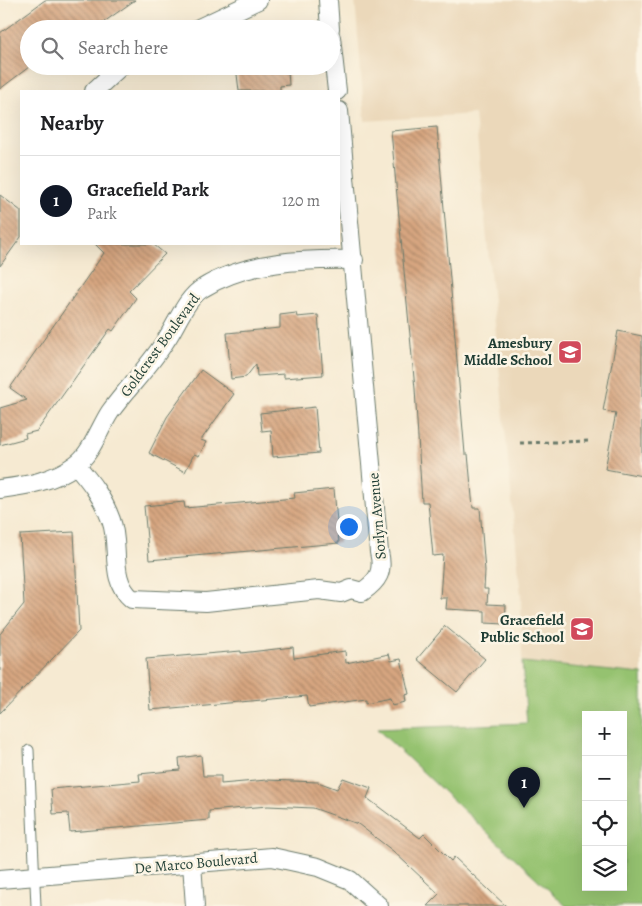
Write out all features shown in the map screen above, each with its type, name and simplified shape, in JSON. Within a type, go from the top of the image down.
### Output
[{"type":"street","points":[[216,20],[258,0]]},
{"type":"street","points":[[328,0],[329,20]]},
{"type":"street","points":[[95,90],[112,75]]},
{"type":"street","points":[[335,75],[337,90]]},
{"type":"street","name":"Sorlyn Avenue","points":[[76,465],[90,480],[112,522],[119,582],[122,591],[132,599],[206,602],[319,590],[341,593],[351,589],[362,592],[375,583],[382,565],[379,552],[340,121]]},
{"type":"street","name":"Goldcrest Boulevard","points":[[0,489],[44,480],[76,465],[98,435],[109,414],[145,370],[166,341],[185,308],[201,289],[224,277],[264,266],[320,259],[354,260]]},
{"type":"street","name":"De Marco Boulevard","points":[[0,879],[272,857],[318,867],[350,880],[379,906]]},
{"type":"street","points":[[192,864],[195,906]]},
{"type":"lane","points":[[30,750],[36,906]]},
{"type":"path","points":[[520,443],[592,441]]},
{"type":"shaded area","name":"Amesbury Middle School","points":[[355,0],[642,0],[642,674],[522,662],[521,596],[475,114],[365,121]]},
{"type":"green space","points":[[522,662],[642,674],[642,906],[566,906],[377,729],[527,723]]},
{"type":"building","points":[[45,0],[135,0],[107,20],[20,20],[20,74],[0,89],[0,33]]},
{"type":"building","points":[[237,75],[288,75],[289,85],[280,86],[280,90],[239,90]]},
{"type":"building","points":[[437,127],[465,454],[468,454],[473,508],[480,508],[485,571],[484,589],[488,589],[487,604],[506,605],[505,624],[485,623],[485,611],[446,609],[447,598],[440,598],[443,555],[433,556],[428,502],[422,502],[415,389],[391,131]]},
{"type":"building","points":[[0,195],[20,210],[20,238],[0,266]]},
{"type":"building","points":[[96,245],[154,245],[165,254],[129,291],[136,298],[113,331],[110,329],[37,431],[25,434],[26,438],[0,445],[0,408],[27,400],[10,388],[104,253]]},
{"type":"building","points":[[296,313],[297,317],[318,315],[323,375],[284,378],[284,374],[257,376],[256,364],[246,377],[231,379],[227,333],[280,328],[280,315]]},
{"type":"building","points":[[618,331],[642,336],[642,476],[605,469],[616,413],[603,411]]},
{"type":"building","points":[[201,370],[234,394],[201,440],[206,442],[199,456],[194,454],[185,472],[149,453],[167,417]]},
{"type":"building","points":[[315,407],[319,453],[273,457],[271,430],[262,431],[260,413]]},
{"type":"building","points":[[334,489],[339,543],[149,560],[144,506],[184,502],[185,508],[295,498],[294,493]]},
{"type":"building","points":[[74,532],[79,631],[0,713],[0,634],[24,604],[20,535]]},
{"type":"building","points":[[445,626],[485,659],[457,692],[417,659]]},
{"type":"building","points":[[293,647],[294,658],[345,651],[346,663],[389,654],[391,661],[401,659],[409,694],[405,695],[406,702],[392,705],[390,698],[366,703],[366,699],[309,707],[307,696],[150,710],[146,659],[241,651],[241,653]]},
{"type":"building","points":[[201,755],[203,776],[221,776],[221,784],[267,780],[318,782],[337,789],[343,778],[371,788],[367,798],[420,838],[424,834],[451,861],[454,857],[506,906],[427,906],[439,894],[393,851],[358,824],[313,808],[268,806],[209,811],[209,820],[70,832],[68,813],[53,814],[51,789],[140,781],[139,774],[180,770],[179,758]]},
{"type":"place","name":"Amesbury Middle School","points":[[570,352]]},
{"type":"place","name":"Gracefield Public School","points":[[582,629]]},
{"type":"place","name":"Gracefield Park","points":[[524,808]]}]
